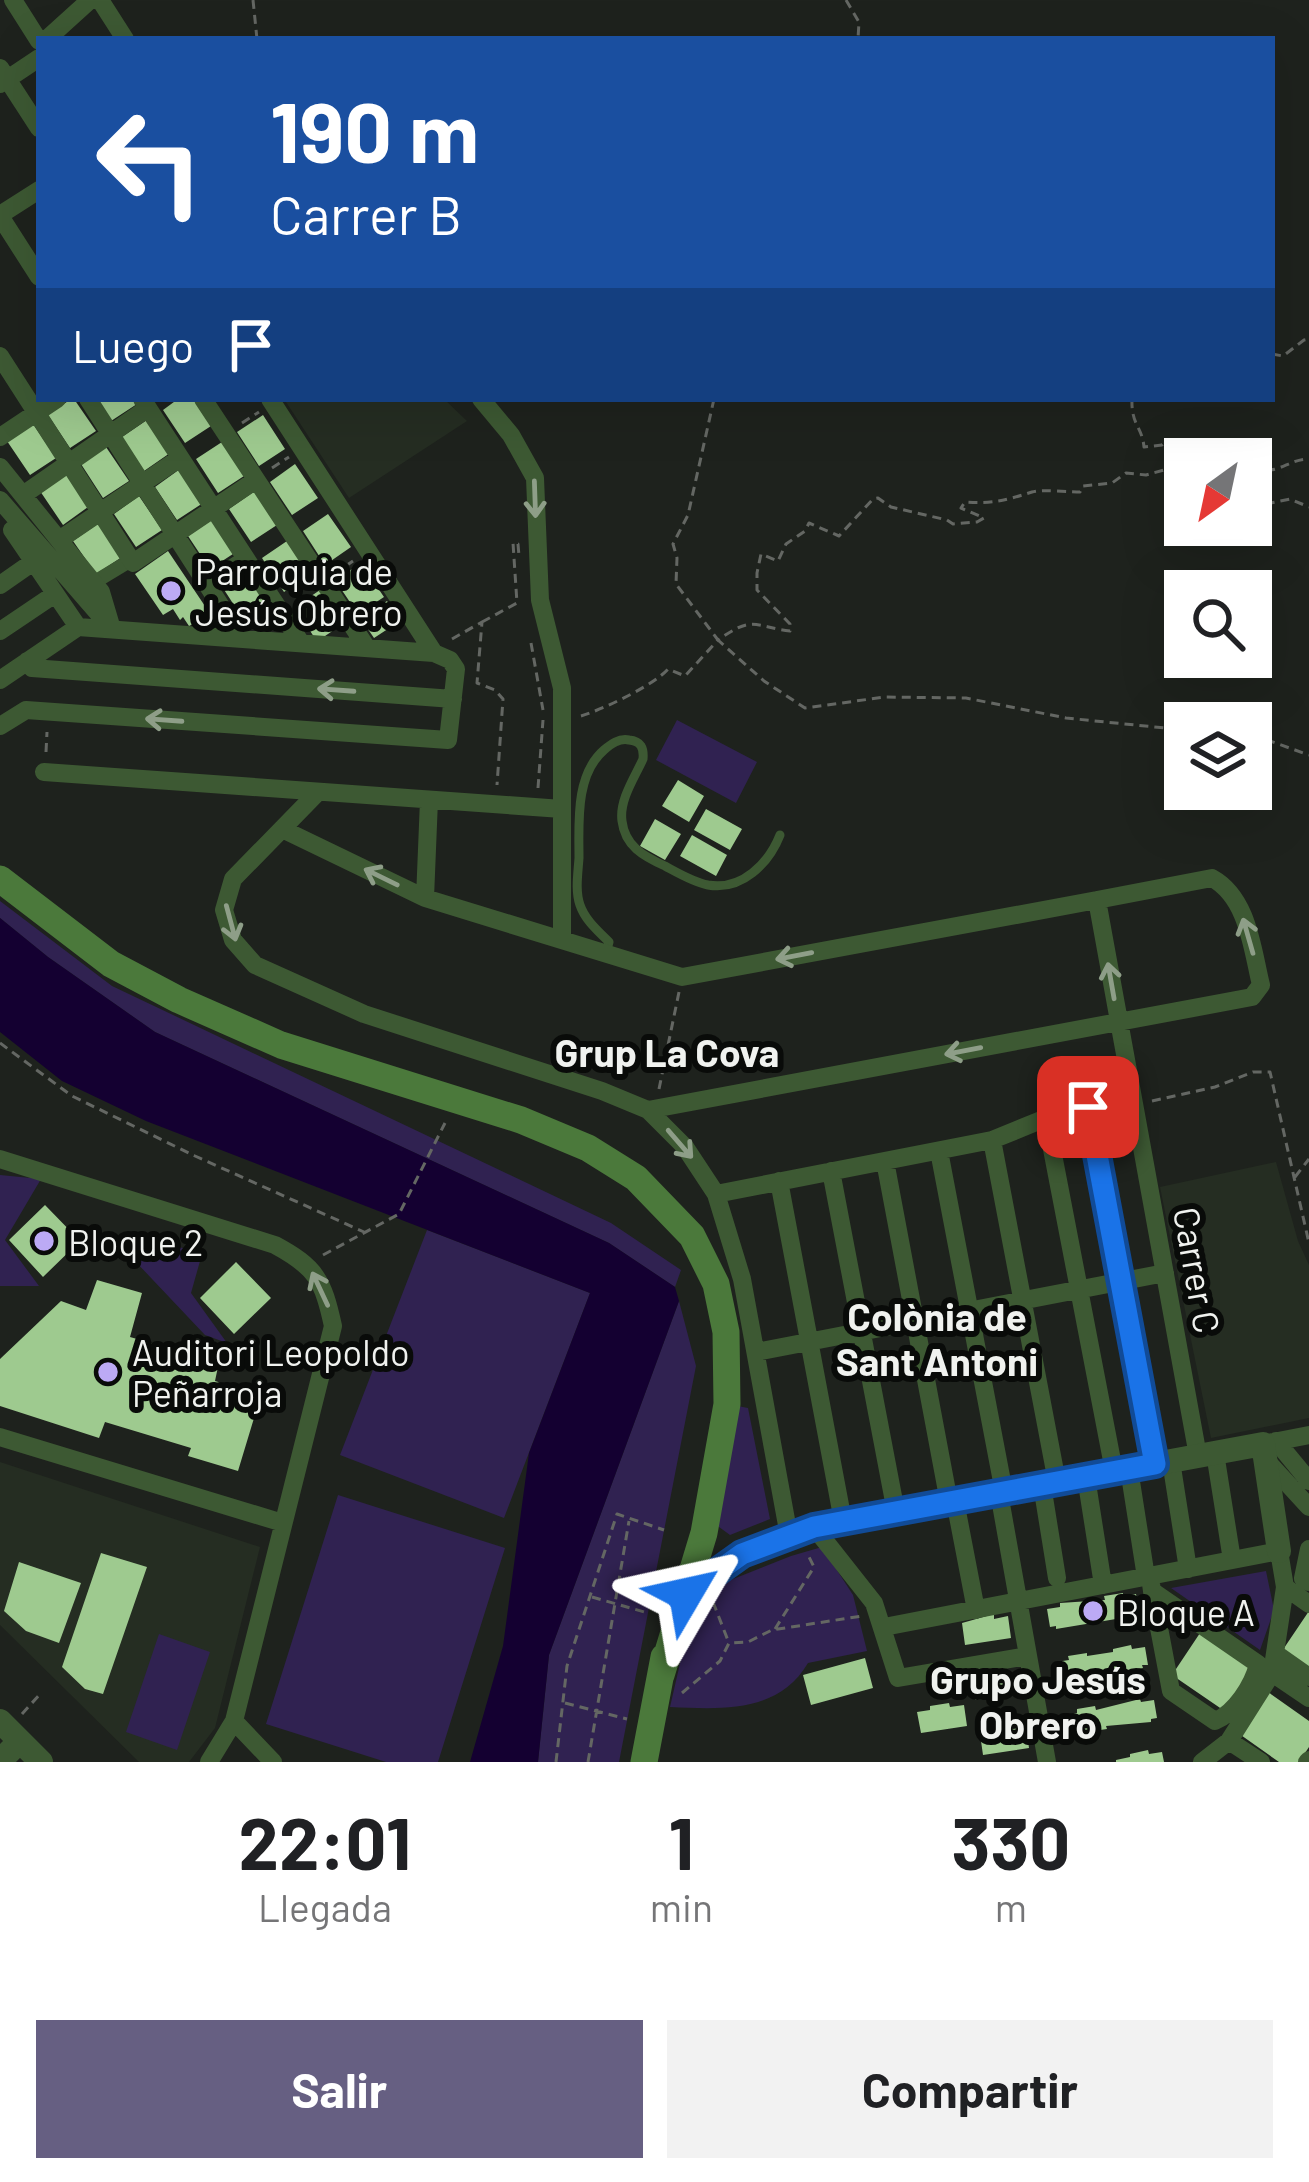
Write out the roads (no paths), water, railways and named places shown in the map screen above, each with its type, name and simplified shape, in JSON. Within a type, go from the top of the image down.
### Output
[{"type":"main road","points":[[0,879],[111,964],[179,1000],[281,1045],[520,1120],[588,1148],[636,1178],[692,1236],[716,1284],[726,1332],[728,1404],[708,1562],[644,1762]]},
{"type":"main road","points":[[671,1216],[706,1290],[714,1334],[712,1394],[700,1463],[708,1562]]},
{"type":"street","points":[[48,36],[90,0]]},
{"type":"street","points":[[100,0],[118,36]]},
{"type":"street","points":[[18,2],[40,36]]},
{"type":"street","points":[[36,60],[2,77],[36,124]]},
{"type":"street","points":[[36,192],[0,215],[36,272]]},
{"type":"street","points":[[0,356],[133,563],[256,480]]},
{"type":"street","points":[[0,437],[52,402]]},
{"type":"street","points":[[90,402],[242,639]]},
{"type":"street","points":[[205,402],[256,480],[297,524],[367,648]]},
{"type":"street","points":[[272,402],[434,653]]},
{"type":"street","points":[[484,402],[511,435],[535,478],[540,601],[562,688],[562,940]]},
{"type":"street","points":[[23,495],[111,434],[145,404],[301,643]]},
{"type":"street","points":[[59,540],[180,458]]},
{"type":"street","points":[[0,466],[101,592],[112,629]]},
{"type":"street","points":[[0,500],[11,531],[78,627]]},
{"type":"street","points":[[11,531],[112,629]]},
{"type":"street","points":[[207,585],[246,559]]},
{"type":"street","points":[[94,583],[131,560]]},
{"type":"street","points":[[0,584],[34,562]]},
{"type":"street","points":[[0,631],[55,594]]},
{"type":"street","points":[[0,680],[78,627],[434,653],[457,669],[448,740],[26,710],[0,726]]},
{"type":"street","points":[[27,661],[32,668],[453,699]]},
{"type":"street","points":[[44,772],[562,809]]},
{"type":"street","points":[[318,792],[232,879],[224,910],[233,940],[255,965],[364,1014],[602,1090],[648,1110],[686,1148],[716,1194],[742,1279],[803,1537],[874,1604],[898,1678],[1028,1656]]},
{"type":"street","points":[[425,898],[430,800]]},
{"type":"street","points":[[282,829],[425,898],[682,977],[1212,878],[1227,886],[1247,924],[1261,985],[1252,997],[648,1110]]},
{"type":"street","name":"Carrer C","points":[[1097,899],[1165,1273],[1232,1560]]},
{"type":"street","points":[[716,1194],[992,1140],[1046,1118],[1133,1100]]},
{"type":"street","points":[[1088,1107],[1121,1282],[1188,1569]]},
{"type":"street","points":[[1046,1118],[1079,1290],[1150,1581],[1171,1691],[1215,1721],[1228,1715],[1257,1673],[1258,1664],[1150,1581]]},
{"type":"street","points":[[992,1140],[1022,1300],[1049,1483],[1057,1578]]},
{"type":"street","points":[[939,1150],[1047,1762]]},
{"type":"street","points":[[0,1159],[275,1245],[308,1263],[326,1296],[333,1326],[234,1721],[209,1762]]},
{"type":"street","points":[[885,1161],[976,1610]]},
{"type":"street","points":[[832,1171],[896,1512]]},
{"type":"street","points":[[779,1181],[843,1521]]},
{"type":"street","points":[[756,1352],[1165,1273]]},
{"type":"street","points":[[708,1562],[803,1537],[843,1521],[1206,1454],[1268,1448],[1309,1436]]},
{"type":"street","points":[[0,1437],[283,1523]]},
{"type":"street","points":[[1268,1448],[1309,1481]]},
{"type":"street","points":[[1268,1448],[1309,1507]]},
{"type":"street","points":[[1202,1762],[1228,1741],[1274,1663],[1285,1587],[1268,1448]]},
{"type":"street","points":[[1085,1477],[1103,1585]]},
{"type":"street","points":[[1309,1549],[1303,1578],[1309,1582]]},
{"type":"street","points":[[877,1621],[1150,1581],[1280,1551]]},
{"type":"street","points":[[1285,1587],[1309,1604]]},
{"type":"street","points":[[1274,1663],[1309,1677]]},
{"type":"street","points":[[1274,1663],[1309,1698]]},
{"type":"street","points":[[0,1721],[41,1762]]},
{"type":"street","points":[[234,1721],[273,1762]]},
{"type":"street","points":[[1228,1741],[1261,1762]]},
{"type":"street","points":[[0,1762],[20,1742]]},
{"type":"lane","points":[[605,953],[609,942],[578,899],[579,819],[586,774],[613,743],[630,740],[644,751],[621,818],[629,842],[646,857],[695,881],[717,886],[756,871],[774,851],[780,835]]},
{"type":"place","name":"Parroquia de Jesús Obrero","points":[[171,591]]},
{"type":"place","name":"Bloque 2","points":[[44,1241]]},
{"type":"place","name":"Auditori Leopoldo Peñarroja","points":[[108,1372]]},
{"type":"place","name":"Bloque A","points":[[1093,1611]]},
{"type":"district","name":"Grup La Cova","points":[[667,1051]]},
{"type":"district","name":"Colònia de Sant Antoni","points":[[937,1338]]},
{"type":"district","name":"Grupo Jesús Obrero","points":[[1038,1700]]}]
